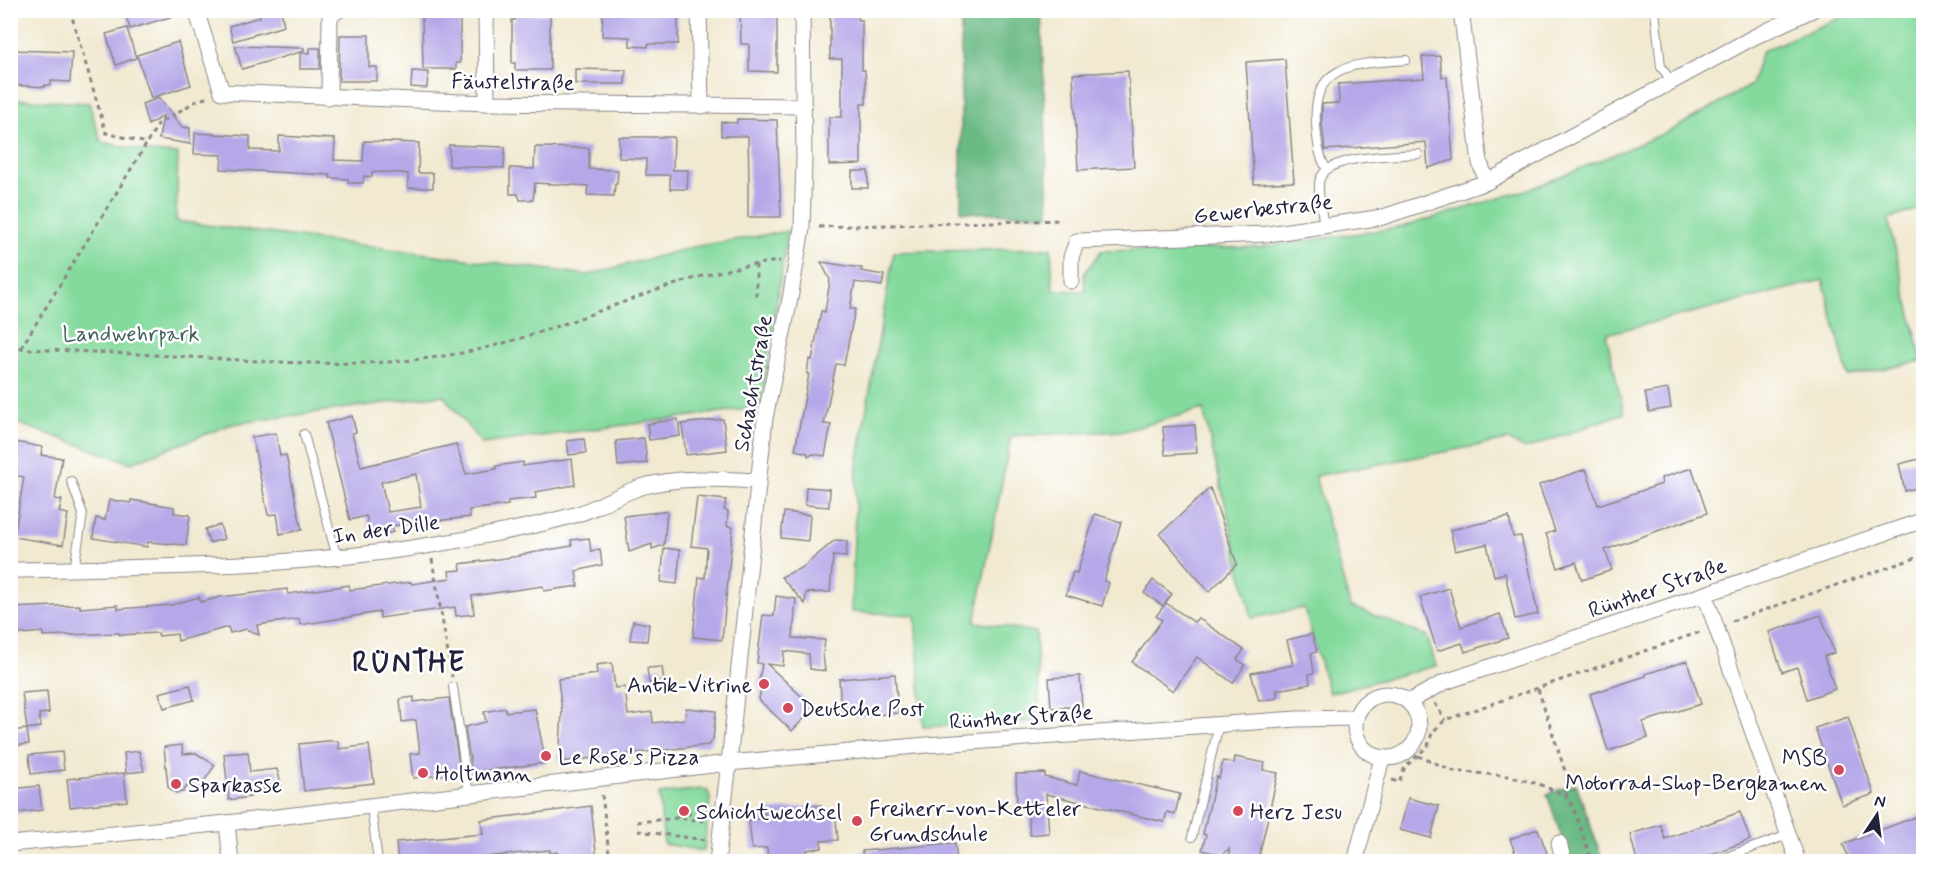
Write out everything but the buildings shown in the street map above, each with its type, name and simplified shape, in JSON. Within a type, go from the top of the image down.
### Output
[{"type":"street","points":[[196,10],[222,92]]},
{"type":"street","points":[[329,97],[330,16],[339,10]]},
{"type":"street","points":[[486,10],[487,103]]},
{"type":"street","points":[[699,10],[701,106]]},
{"type":"street","name":"Schachtstraße","points":[[717,861],[765,418],[802,228],[804,197],[802,10]]},
{"type":"street","points":[[1461,10],[1480,163],[1487,182]]},
{"type":"street","name":"Gewerbestraße","points":[[1071,281],[1071,257],[1077,241],[1268,234],[1324,226],[1383,217],[1487,182],[1754,37],[1812,10]]},
{"type":"street","name":"Fäustelstraße","points":[[222,92],[487,103],[803,106]]},
{"type":"street","name":"In der Dille","points":[[10,570],[210,566],[337,558],[430,545],[525,528],[581,513],[641,487],[684,480],[758,481]]},
{"type":"street","name":"Rünther Straße","points":[[1408,702],[1445,682],[1923,520]]},
{"type":"street","points":[[1705,595],[1798,861]]},
{"type":"street","points":[[1393,695],[1408,702],[1418,717],[1419,728],[1416,740],[1409,749],[1400,756],[1382,758],[1370,753],[1360,744],[1356,731],[1356,718],[1365,703],[1375,697],[1393,695]]},
{"type":"street","name":"Rünther Straße","points":[[10,844],[227,823],[729,763],[927,745],[1219,724],[1356,718]]},
{"type":"street","points":[[1355,861],[1382,758]]},
{"type":"street","points":[[227,823],[231,861]]},
{"type":"street","points":[[1559,843],[1564,861]]},
{"type":"lane","points":[[1655,10],[1661,67],[1672,82]]},
{"type":"lane","points":[[1326,168],[1318,149],[1315,107],[1322,85],[1340,70],[1356,65],[1406,60]]},
{"type":"lane","points":[[1324,226],[1319,181],[1326,168],[1348,160],[1418,154]]},
{"type":"lane","points":[[304,434],[337,558]]},
{"type":"lane","points":[[71,481],[83,514],[74,569]]},
{"type":"lane","points":[[453,687],[469,795]]},
{"type":"lane","points":[[1192,837],[1219,724]]},
{"type":"lane","points":[[371,806],[378,861]]},
{"type":"lane","points":[[1712,861],[1788,835]]},
{"type":"path","points":[[70,10],[106,133],[147,143]]},
{"type":"path","points":[[21,348],[158,124],[198,100],[222,92]]},
{"type":"path","points":[[802,228],[1062,220]]},
{"type":"path","points":[[10,347],[320,364],[387,363],[494,346],[669,287],[734,268],[797,259]]},
{"type":"path","points":[[756,264],[756,296]]},
{"type":"path","points":[[430,545],[453,687]]},
{"type":"path","points":[[1379,776],[1399,782],[1406,767],[1428,746],[1432,733],[1445,720],[1923,555]]},
{"type":"path","points":[[1538,688],[1568,780],[1566,796]]},
{"type":"path","points":[[1418,756],[1454,771],[1508,776],[1539,784],[1566,796],[1573,807],[1592,861]]},
{"type":"path","points":[[600,778],[610,861]]},
{"type":"path","points":[[678,818],[678,807],[685,805],[690,809],[689,818]]},
{"type":"path","points":[[637,822],[689,818],[722,823]]},
{"type":"path","points":[[638,831],[719,842]]},
{"type":"green space","points":[[961,11],[1041,11],[1049,215],[961,212]]},
{"type":"green space","points":[[1869,11],[1923,11],[1923,208],[1888,219],[1922,361],[1848,376],[1823,280],[1606,334],[1624,413],[1526,449],[1508,440],[1315,476],[1350,606],[1427,636],[1436,666],[1329,693],[1304,608],[1252,618],[1203,409],[1124,431],[1011,436],[975,622],[1036,632],[1040,721],[923,727],[915,615],[851,612],[857,464],[894,252],[1051,248],[1053,290],[1085,291],[1084,274],[1101,251],[1262,247],[1402,227],[1533,188],[1670,131],[1751,85],[1762,51],[1839,18]]},
{"type":"green space","name":"Landwehrpark","points":[[11,99],[89,103],[101,142],[150,152],[178,154],[176,221],[588,275],[693,247],[788,231],[760,407],[482,444],[443,395],[232,424],[131,463],[11,421]]},
{"type":"green space","points":[[1576,784],[1603,861],[1570,861],[1547,794]]},
{"type":"green space","points":[[701,789],[708,791],[710,798],[704,851],[664,844],[659,794]]},
{"type":"place","name":"Antik-Vitrine","points":[[764,684]]},
{"type":"place","name":"Deutsche Post","points":[[788,708]]},
{"type":"place","name":"Le Rose's Pizza","points":[[546,756]]},
{"type":"place","name":"MSB Motorrad-Shop-Bergkamen","points":[[1839,770]]},
{"type":"place","name":"Holtmann","points":[[423,773]]},
{"type":"place","name":"Sparkasse","points":[[176,784]]},
{"type":"place","name":"Schichtwechsel","points":[[684,811]]},
{"type":"place","name":"Herz Jesu","points":[[1238,811]]},
{"type":"place","name":"Freiherr-von-Ketteler Grundschule","points":[[857,821]]},
{"type":"district","name":"RÜNTHE","points":[[409,661]]}]
